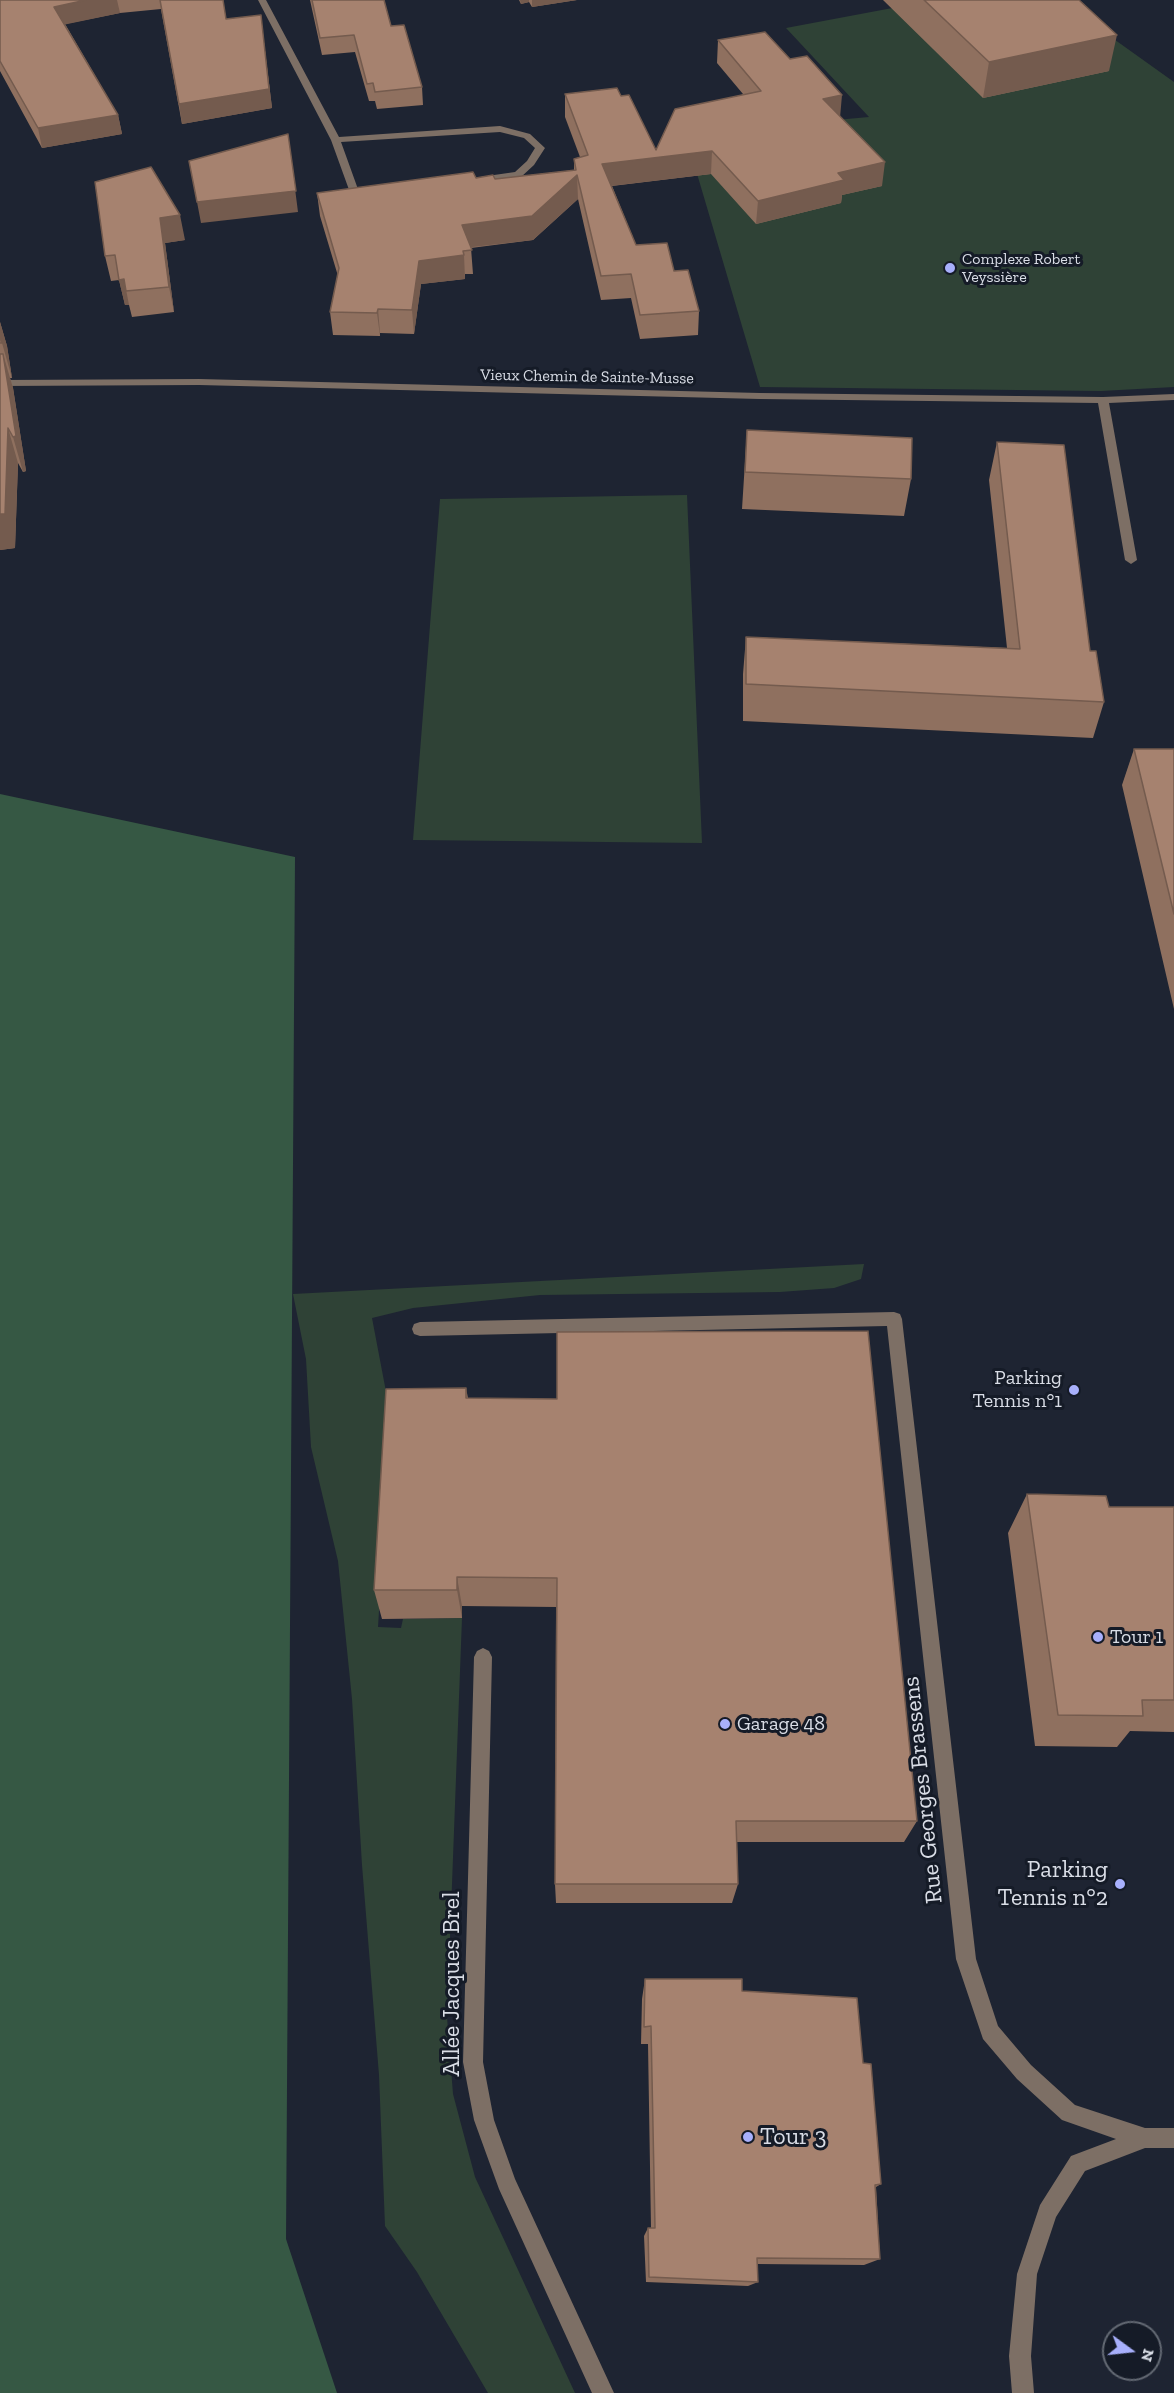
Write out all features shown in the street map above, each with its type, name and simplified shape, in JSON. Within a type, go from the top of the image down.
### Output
[{"type":"street","points":[[262,0],[336,141],[355,196],[378,193]]},
{"type":"street","points":[[336,141],[500,129],[527,136],[540,148],[531,163],[518,175],[460,182]]},
{"type":"street","name":"Vieux Chemin de Sainte-Musse","points":[[0,383],[199,382],[748,396],[1102,400],[1174,397]]},
{"type":"street","points":[[1102,400],[1131,560]]},
{"type":"street","name":"Rue Georges Brassens","points":[[420,1329],[894,1319],[966,1959],[990,2032],[1024,2072],[1069,2113],[1145,2138],[1174,2138]]},
{"type":"street","name":"Allée Jacques Brel","points":[[483,1657],[473,2062],[483,2120],[506,2182],[603,2393]]},
{"type":"street","points":[[1023,2393],[1020,2356],[1027,2274],[1047,2212],[1078,2163],[1145,2138]]},
{"type":"green space","name":"Complexe Robert Veyssière","points":[[935,0],[1097,27],[1174,82],[1174,387],[1101,391],[760,387],[690,150],[836,120],[869,117],[786,28]]},
{"type":"green space","points":[[687,495],[702,843],[413,840],[440,499]]},
{"type":"green space","points":[[0,794],[295,857],[286,2239],[337,2393],[0,2393]]},
{"type":"green space","points":[[864,1264],[861,1279],[834,1288],[780,1292],[540,1295],[413,1308],[372,1318],[391,1418],[378,1627],[401,1628],[403,1619],[462,1618],[447,2017],[453,2094],[475,2177],[575,2393],[488,2393],[417,2272],[385,2226],[379,2075],[362,1865],[352,1699],[338,1561],[311,1447],[306,1359],[293,1294]]},
{"type":"building","points":[[0,0],[86,0],[54,7],[118,115],[38,128],[0,61]]},
{"type":"building","points":[[160,0],[223,0],[226,19],[261,15],[269,89],[179,104]]},
{"type":"building","points":[[312,0],[384,0],[391,26],[404,25],[422,87],[375,92],[373,83],[367,84],[354,35],[320,38]]},
{"type":"building","points":[[924,0],[1079,0],[1117,35],[989,62]]},
{"type":"building","points":[[765,32],[790,59],[807,56],[842,95],[823,99],[885,162],[838,173],[844,180],[758,201],[712,151],[602,164],[636,245],[667,243],[674,271],[688,270],[699,311],[640,315],[631,274],[601,276],[577,175],[532,216],[462,225],[472,250],[463,251],[464,255],[419,261],[412,310],[378,309],[377,313],[330,312],[339,268],[317,193],[473,172],[476,178],[493,175],[495,179],[576,170],[574,159],[588,155],[565,94],[617,88],[621,96],[629,95],[656,150],[675,109],[761,91],[718,40]]},
{"type":"building","points":[[288,134],[296,191],[197,202],[189,161]]},
{"type":"building","points":[[151,167],[180,215],[160,218],[169,287],[126,291],[124,279],[119,280],[115,255],[105,256],[95,182]]},
{"type":"building","points":[[0,354],[3,354],[16,436],[13,437],[8,428],[5,514],[0,514]]},
{"type":"building","points":[[747,430],[912,438],[911,479],[745,472]]},
{"type":"building","points":[[997,442],[1064,445],[1090,651],[1096,651],[1104,702],[746,684],[746,637],[1020,649]]},
{"type":"building","points":[[1134,749],[1174,749],[1174,914]]},
{"type":"building","name":"Garage 48","points":[[868,1331],[917,1821],[736,1821],[738,1884],[555,1884],[557,1578],[457,1577],[457,1590],[374,1590],[386,1389],[466,1388],[466,1398],[557,1399],[557,1332]]},
{"type":"building","name":"Tour 1","points":[[1027,1494],[1106,1496],[1109,1507],[1174,1507],[1174,1700],[1142,1700],[1143,1716],[1058,1715]]},
{"type":"building","name":"Tour 3","points":[[645,1979],[742,1979],[742,1991],[857,1998],[863,2063],[871,2064],[881,2184],[875,2185],[880,2259],[757,2258],[758,2282],[649,2277],[648,2228],[655,2228],[651,2026],[644,2027]]},
{"type":"place","name":"Complexe Robert Veyssière","points":[[950,268]]},
{"type":"place","name":"Parking Tennis n°1","points":[[1074,1390]]},
{"type":"place","name":"Tour 1","points":[[1098,1637]]},
{"type":"place","name":"Garage 48","points":[[725,1724]]},
{"type":"place","name":"Parking Tennis n°2","points":[[1120,1884]]},
{"type":"place","name":"Tour 3","points":[[748,2137]]}]
